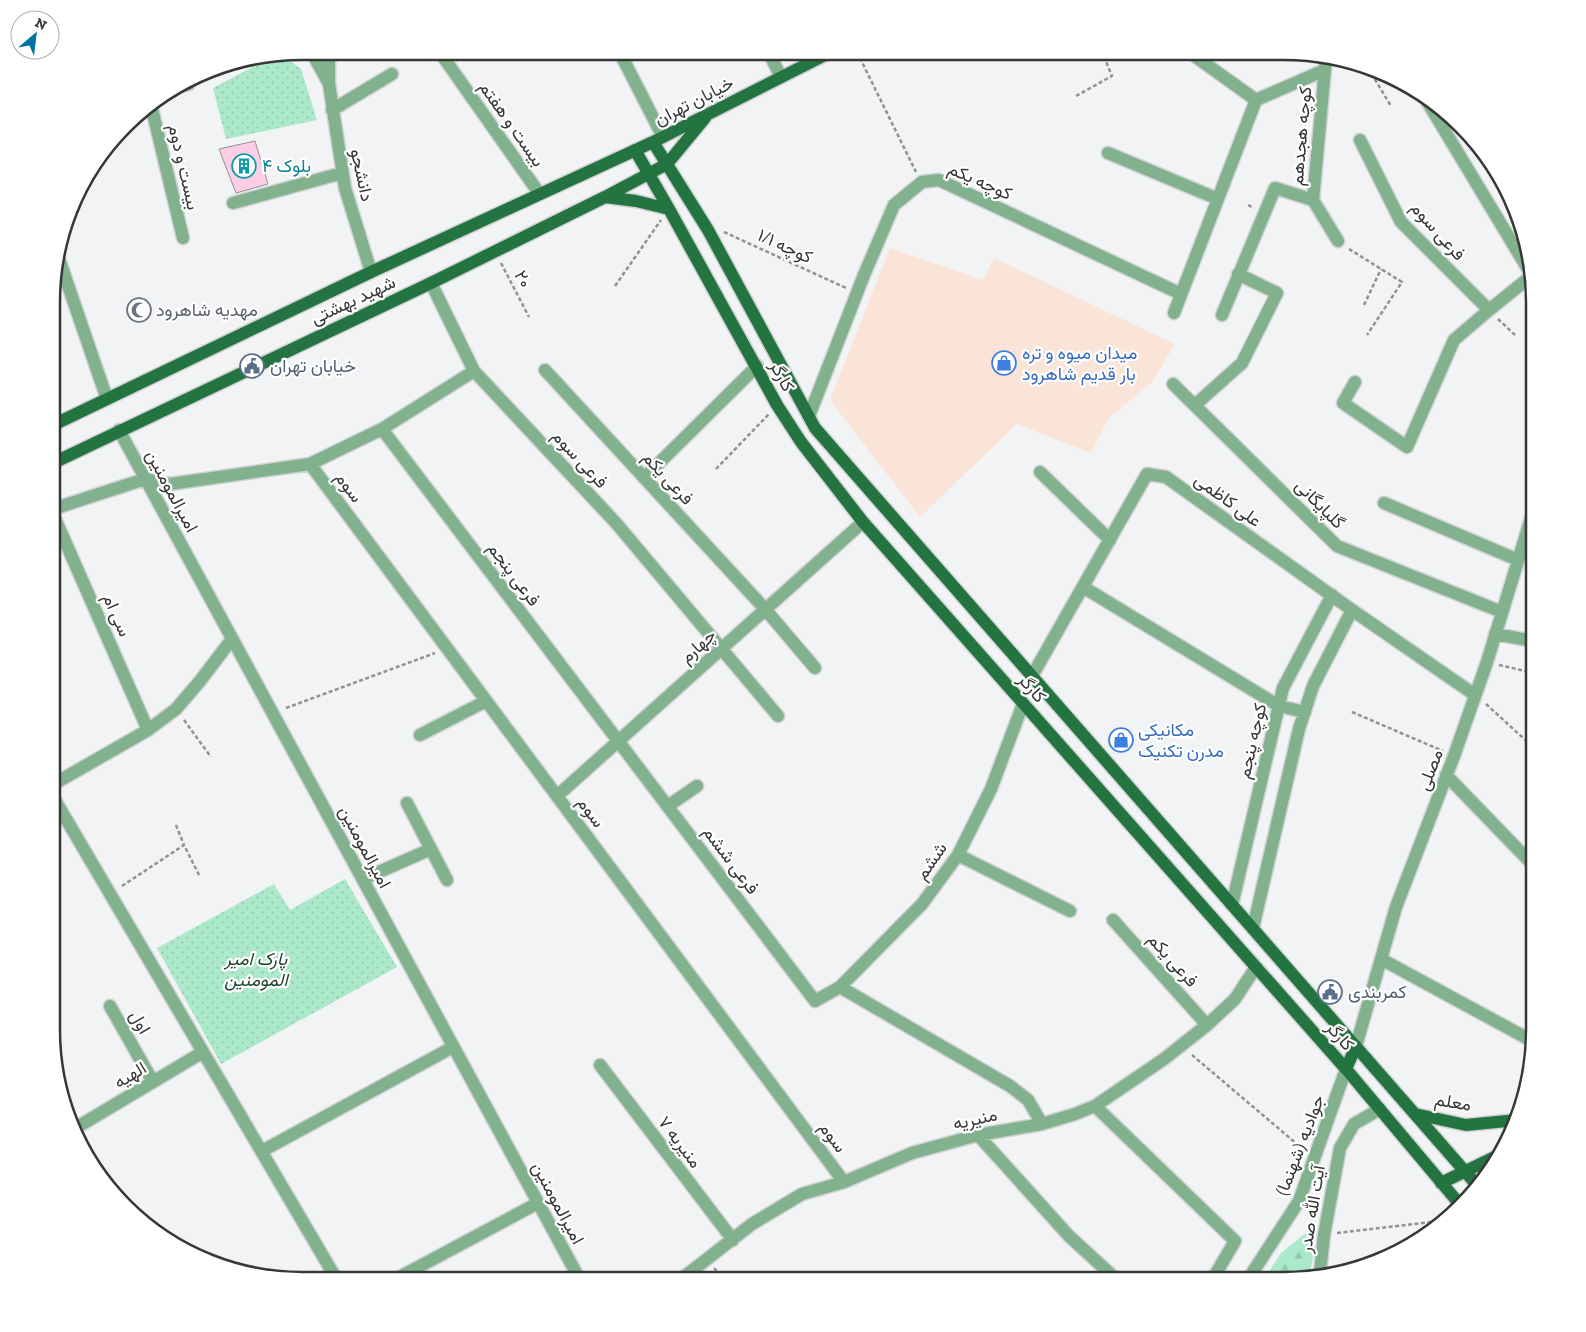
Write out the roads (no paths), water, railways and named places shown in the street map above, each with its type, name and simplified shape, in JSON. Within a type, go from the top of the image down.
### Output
[{"type":"main road","name":"خیابان تهران","points":[[658,139],[815,60]]},
{"type":"main road","name":"شهید بهشتی","points":[[60,460],[431,283],[606,197],[666,164],[709,114]]},
{"type":"main road","name":"شهید بهشتی","points":[[60,422],[371,272],[658,139]]},
{"type":"main road","name":"کارگر","points":[[658,139],[666,164],[702,222],[809,416],[822,435],[1473,1181]]},
{"type":"main road","name":"کارگر","points":[[635,150],[757,366],[777,405],[801,442],[863,522],[1346,1069],[1456,1200]]},
{"type":"main road","points":[[606,197],[636,201],[669,209]]},
{"type":"main road","points":[[1346,1069],[1356,1046]]},
{"type":"main road","name":"معلم","points":[[1415,1114],[1466,1125],[1508,1121]]},
{"type":"main road","points":[[1441,1183],[1487,1161]]},
{"type":"street","name":"دانشجو","points":[[316,60],[329,84]]},
{"type":"street","name":"دانشجو","points":[[329,60],[329,84],[342,173],[371,272]]},
{"type":"street","name":"بیست و هفتم","points":[[445,60],[539,193]]},
{"type":"street","points":[[623,60],[658,139]]},
{"type":"street","points":[[772,60],[781,77]]},
{"type":"street","points":[[1200,60],[1256,100]]},
{"type":"street","points":[[1174,313],[1256,100],[1326,64]]},
{"type":"street","name":"کوچه هجدهم","points":[[1326,64],[1313,200],[1338,241]]},
{"type":"street","points":[[332,110],[392,74]]},
{"type":"street","name":"بیست و دوم","points":[[153,112],[183,238]]},
{"type":"street","points":[[1433,112],[1522,258]]},
{"type":"street","name":"فرعی سوم","points":[[1360,140],[1401,222],[1489,310]]},
{"type":"street","points":[[1108,152],[1218,199]]},
{"type":"street","points":[[234,203],[342,173]]},
{"type":"street","name":"کوچه یکم","points":[[809,416],[894,205],[922,182],[939,180],[1181,294]]},
{"type":"street","points":[[1222,315],[1275,188],[1313,200]]},
{"type":"street","points":[[62,269],[107,399]]},
{"type":"street","points":[[1195,405],[1242,363],[1277,293],[1238,274]]},
{"type":"street","points":[[1355,382],[1343,403],[1407,447],[1454,340],[1525,281]]},
{"type":"street","name":"فرعی سوم","points":[[431,283],[474,371],[616,523],[778,716]]},
{"type":"street","points":[[644,478],[757,366]]},
{"type":"street","name":"فرعی یکم","points":[[545,370],[765,609],[815,668]]},
{"type":"street","points":[[60,507],[146,479],[170,484],[310,464],[382,428],[474,371]]},
{"type":"street","name":"گلپایگانی","points":[[1173,384],[1337,546],[1502,612]]},
{"type":"street","name":"فرعی پنجم","points":[[382,428],[618,741]]},
{"type":"street","name":"امیرالمومنین","points":[[119,430],[576,1272]]},
{"type":"street","name":"سوم","points":[[310,464],[844,1182]]},
{"type":"street","points":[[1040,472],[1110,540]]},
{"type":"street","name":"علی کاظمی","points":[[1032,676],[1147,474],[1166,476],[1352,610],[1475,695]]},
{"type":"street","points":[[1384,503],[1518,560]]},
{"type":"street","name":"چهارم","points":[[557,796],[863,522]]},
{"type":"street","name":"سی ام","points":[[60,530],[148,730]]},
{"type":"street","name":"مصلی","points":[[1356,1046],[1396,907],[1454,756],[1487,662],[1526,535]]},
{"type":"street","points":[[1083,587],[1279,706],[1305,712]]},
{"type":"street","name":"کوچه پنجم","points":[[1232,904],[1283,688],[1332,595]]},
{"type":"street","points":[[1253,928],[1299,730],[1313,686],[1352,610]]},
{"type":"street","points":[[1495,634],[1526,640]]},
{"type":"street","points":[[60,781],[148,730],[176,709],[232,639]]},
{"type":"street","points":[[420,736],[486,701]]},
{"type":"street","name":"ششم","points":[[815,1001],[840,987],[922,904],[958,855],[991,789],[1023,704]]},
{"type":"street","name":"فرعی ششم","points":[[618,741],[815,1001]]},
{"type":"street","points":[[1446,775],[1526,858]]},
{"type":"street","points":[[668,806],[697,786]]},
{"type":"street","points":[[407,803],[448,880]]},
{"type":"street","points":[[60,809],[333,1272]]},
{"type":"street","points":[[363,880],[431,849]]},
{"type":"street","points":[[958,855],[1070,911]]},
{"type":"street","name":"فرعی یکم","points":[[1113,920],[1207,1025]]},
{"type":"street","points":[[1381,959],[1526,1037]]},
{"type":"street","name":"منیریه","points":[[691,1272],[752,1224],[802,1194],[844,1182],[912,1153],[978,1135],[1042,1124],[1095,1106],[1182,1046],[1207,1025],[1235,999],[1256,967]]},
{"type":"street","points":[[840,987],[1010,1086],[1028,1100],[1042,1124]]},
{"type":"street","name":"اول","points":[[110,1006],[154,1082]]},
{"type":"street","points":[[262,1151],[453,1047]]},
{"type":"street","name":"الهیه","points":[[80,1126],[204,1052]]},
{"type":"street","name":"منیریه ۷","points":[[600,1065],[733,1240]]},
{"type":"street","name":"جوادیه (شهنما)","points":[[1253,1272],[1299,1201],[1346,1069]]},
{"type":"street","points":[[1095,1106],[1235,1242],[1220,1272]]},
{"type":"street","name":"آیت الله صدر","points":[[1321,1269],[1324,1235],[1340,1148],[1354,1124],[1380,1109]]},
{"type":"street","points":[[978,1135],[1070,1236],[1108,1272]]},
{"type":"street","points":[[409,1272],[538,1203]]},
{"type":"place","name":"بلوک ۴","points":[[244,166]]},
{"type":"place","name":"مهدیه شاهرود","points":[[139,310]]},
{"type":"place","name":"میدان میوه و تره بار قدیم شاهرود","points":[[1004,363]]},
{"type":"place","name":"خیابان تهران","points":[[252,366]]},
{"type":"place","name":"مکانیکی مدرن تکنیک","points":[[1121,740]]},
{"type":"place","name":"کمربندی","points":[[1330,992]]},
{"type":"park label","name":"پارک امیر المومنین","points":[[256,970]]}]
